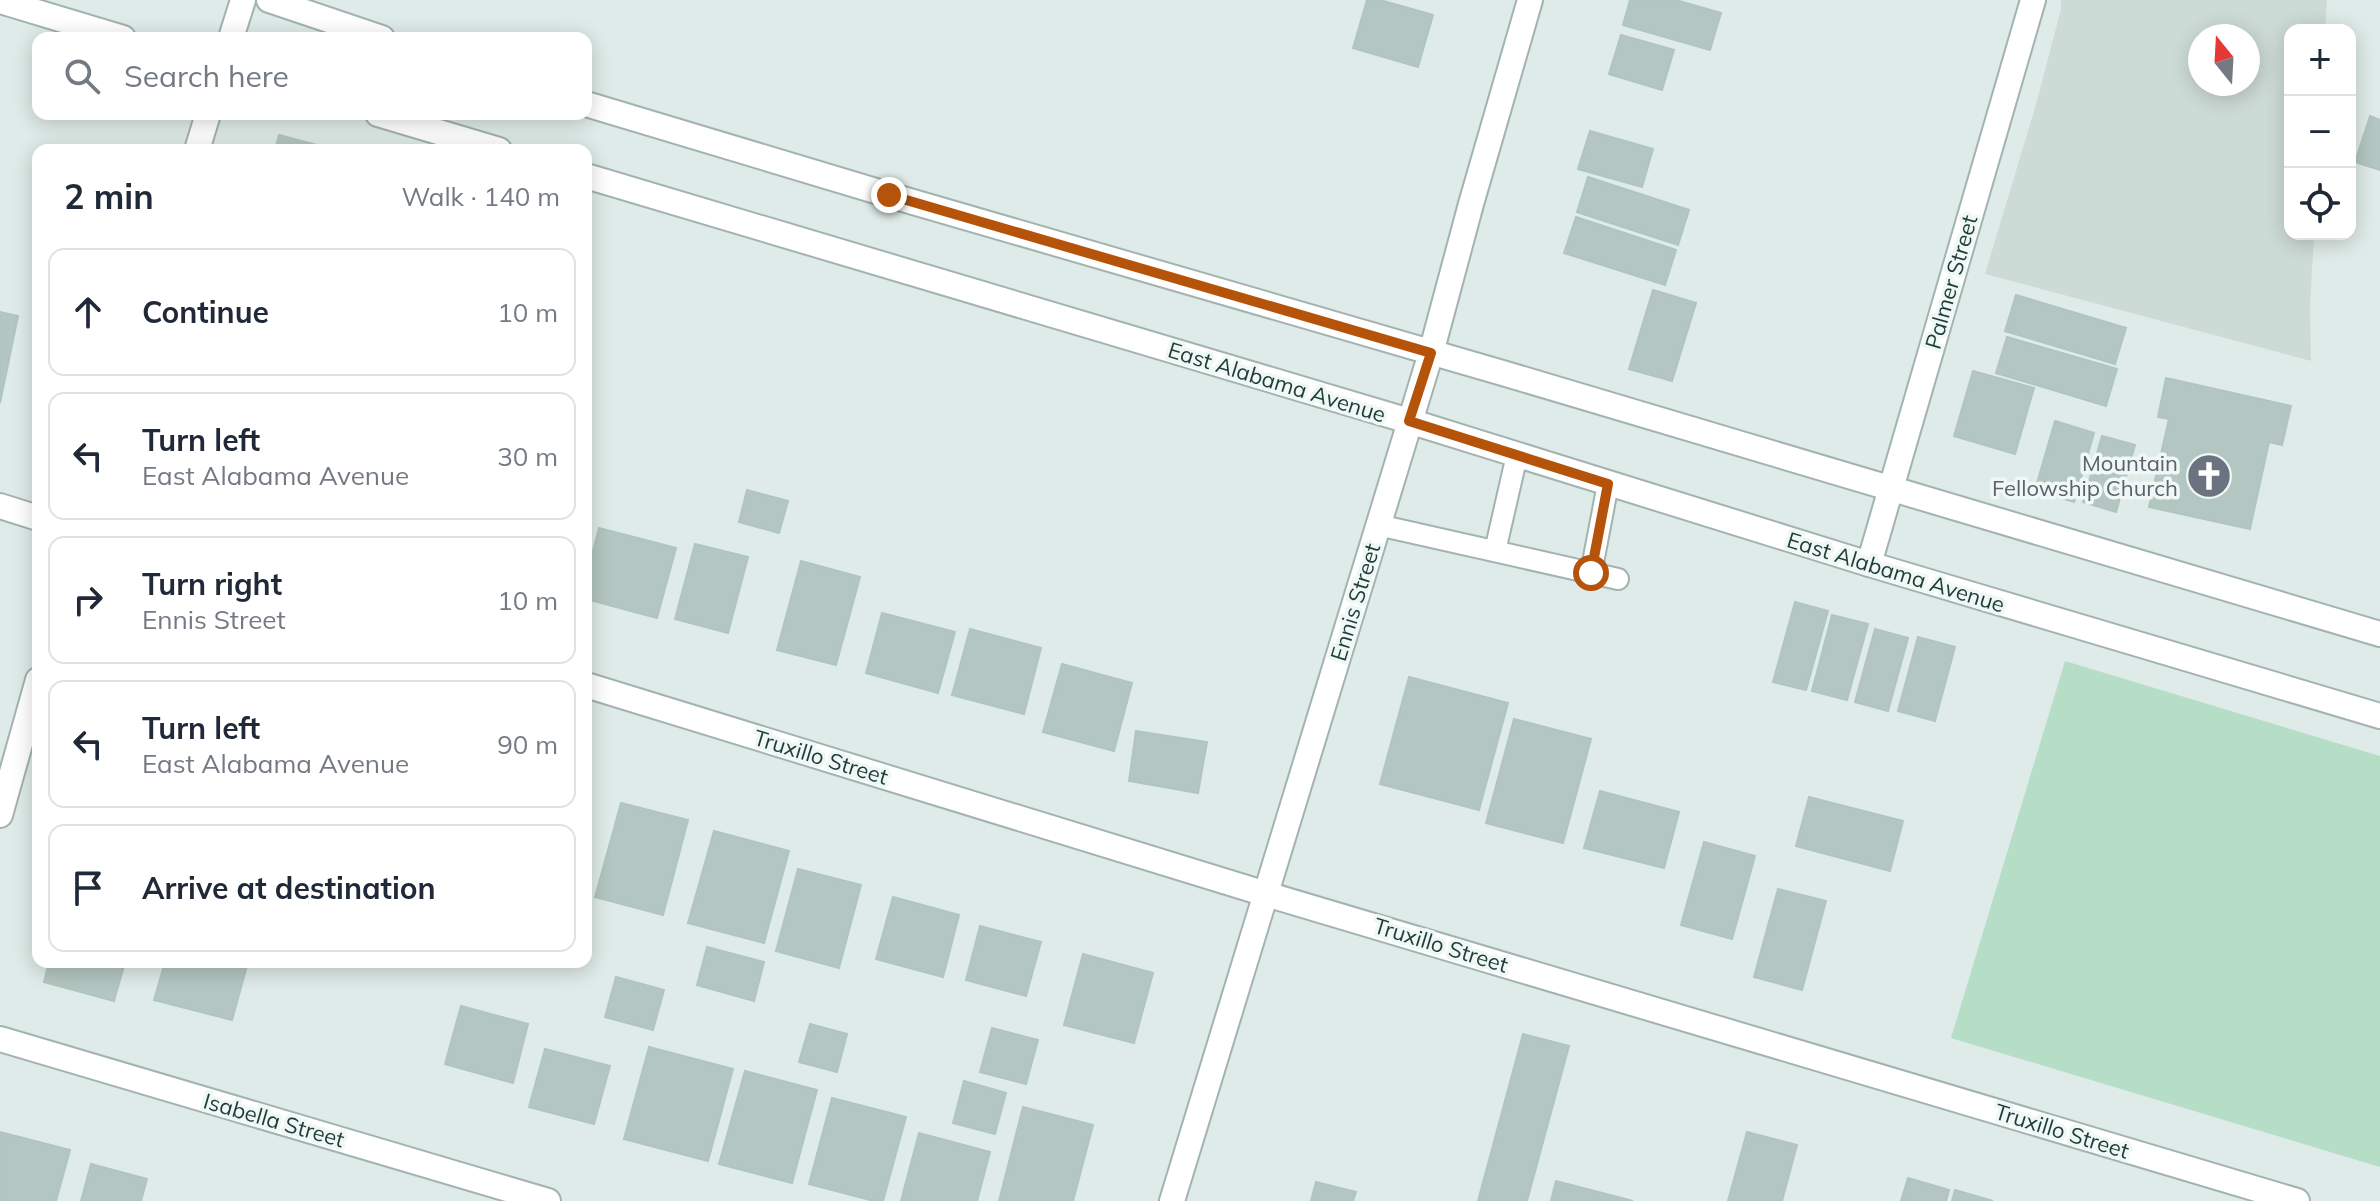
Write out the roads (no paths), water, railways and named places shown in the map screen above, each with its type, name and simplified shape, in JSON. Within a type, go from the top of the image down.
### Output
[{"type":"street","points":[[233,32],[243,0]]},
{"type":"street","points":[[269,0],[364,32]]},
{"type":"street","name":"Ennis Street","points":[[1172,1201],[1431,353],[1530,0]]},
{"type":"street","name":"Palmer Street","points":[[1869,564],[2033,0]]},
{"type":"street","points":[[0,1],[103,32]]},
{"type":"street","points":[[592,106],[2380,634]]},
{"type":"street","points":[[199,144],[206,120]]},
{"type":"street","points":[[398,120],[479,144]]},
{"type":"street","name":"East Alabama Avenue","points":[[592,178],[1409,421],[1869,564],[2380,716]]},
{"type":"street","points":[[0,506],[32,516]]},
{"type":"street","name":"Truxillo Street","points":[[592,687],[1266,894],[2297,1201]]},
{"type":"street","points":[[0,815],[32,701]]},
{"type":"street","name":"Isabella Street","points":[[0,1039],[548,1201]]},
{"type":"lane","points":[[1495,551],[1517,455]]},
{"type":"lane","points":[[1591,573],[1608,484]]},
{"type":"lane","points":[[1378,525],[1618,579]]},
{"type":"place","name":"Mountain Fellowship Church","points":[[2209,476]]}]
